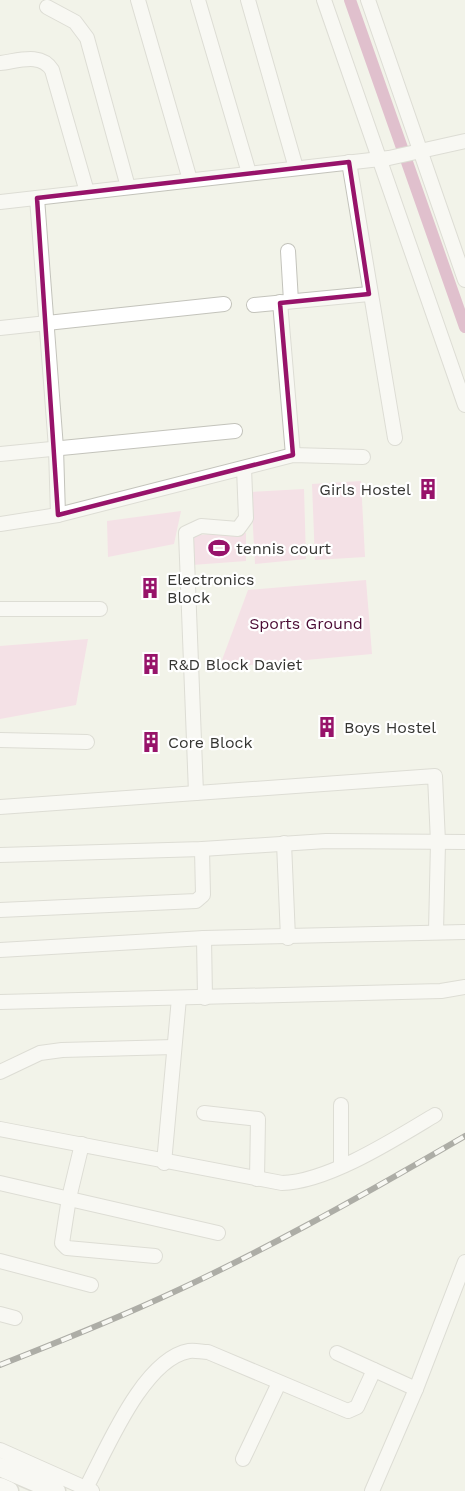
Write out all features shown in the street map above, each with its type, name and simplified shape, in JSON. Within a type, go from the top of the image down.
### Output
[{"type":"main road","points":[[0,1467],[56,1491]]},
{"type":"main road","points":[[0,1487],[9,1491]]},
{"type":"street","points":[[138,0],[190,180]]},
{"type":"street","points":[[198,0],[249,172]]},
{"type":"street","points":[[248,0],[296,168]]},
{"type":"street","points":[[324,0],[384,159],[465,405]]},
{"type":"street","points":[[368,0],[416,151],[465,280]]},
{"type":"street","points":[[47,7],[75,22],[87,38],[128,187]]},
{"type":"street","points":[[0,63],[40,59],[48,62],[87,192]]},
{"type":"street","points":[[0,202],[249,172],[384,159],[465,141]]},
{"type":"street","points":[[349,162],[369,294],[395,438]]},
{"type":"street","points":[[37,198],[56,448],[58,515]]},
{"type":"street","points":[[288,251],[286,302],[293,455]]},
{"type":"street","points":[[254,305],[369,294]]},
{"type":"street","points":[[0,328],[224,304]]},
{"type":"street","points":[[0,454],[235,431]]},
{"type":"street","points":[[0,524],[58,515],[293,455],[363,457]]},
{"type":"street","points":[[196,793],[186,533],[201,526],[238,529],[246,518],[244,468]]},
{"type":"street","points":[[0,609],[100,609]]},
{"type":"street","points":[[0,740],[87,742]]},
{"type":"street","points":[[0,807],[435,776],[438,842],[436,932]]},
{"type":"street","points":[[0,855],[202,849],[284,843],[465,842]]},
{"type":"street","points":[[284,843],[288,938]]},
{"type":"street","points":[[0,910],[196,901],[203,895],[202,849]]},
{"type":"street","points":[[0,950],[204,938],[288,938],[465,932]]},
{"type":"street","points":[[204,938],[205,998]]},
{"type":"street","points":[[0,1002],[205,998],[280,993],[441,991],[465,987]]},
{"type":"street","points":[[164,1162],[179,998]]},
{"type":"street","points":[[0,1072],[40,1053],[62,1050],[174,1047]]},
{"type":"street","points":[[341,1105],[341,1165]]},
{"type":"street","points":[[204,1113],[258,1119],[257,1179]]},
{"type":"street","points":[[0,1129],[257,1179],[298,1183],[376,1150],[435,1115]]},
{"type":"street","points":[[82,1144],[69,1198],[62,1239],[64,1246],[155,1256]]},
{"type":"street","points":[[0,1183],[218,1233]]},
{"type":"street","points":[[0,1261],[91,1285]]},
{"type":"street","points":[[372,1491],[416,1389],[465,1262]]},
{"type":"street","points":[[0,1314],[15,1318]]},
{"type":"street","points":[[0,1450],[89,1490],[137,1395],[152,1375],[170,1359],[189,1351],[208,1352],[279,1383],[354,1411],[374,1370]]},
{"type":"street","points":[[337,1353],[416,1389]]},
{"type":"street","points":[[243,1459],[279,1383]]},
{"type":"highlighted area","points":[[349,162],[369,294],[280,303],[293,455],[58,515],[37,198]]},
{"type":"green space","points":[[361,481],[365,557],[315,560],[312,484]]},
{"type":"green space","points":[[304,489],[306,559],[255,564],[251,492]]},
{"type":"green space","points":[[181,511],[174,544],[108,557],[107,521]]},
{"type":"green space","name":"tennis court","points":[[246,533],[246,561],[192,565],[191,535]]},
{"type":"green space","name":"Sports Ground","points":[[366,580],[372,654],[219,668],[248,590]]},
{"type":"green space","points":[[88,639],[76,705],[0,719],[0,646]]},
{"type":"waterway","points":[[350,0],[465,327]]},
{"type":"railway","points":[[0,1365],[125,1314],[266,1247],[465,1136]]},
{"type":"place","name":"Girls Hostel","points":[[428,489]]},
{"type":"place","name":"tennis court","points":[[219,548]]},
{"type":"place","name":"Electronics Block","points":[[150,588]]},
{"type":"place","name":"R&D Block Daviet","points":[[151,664]]},
{"type":"place","name":"Boys Hostel","points":[[327,727]]},
{"type":"place","name":"Core Block","points":[[151,742]]}]
